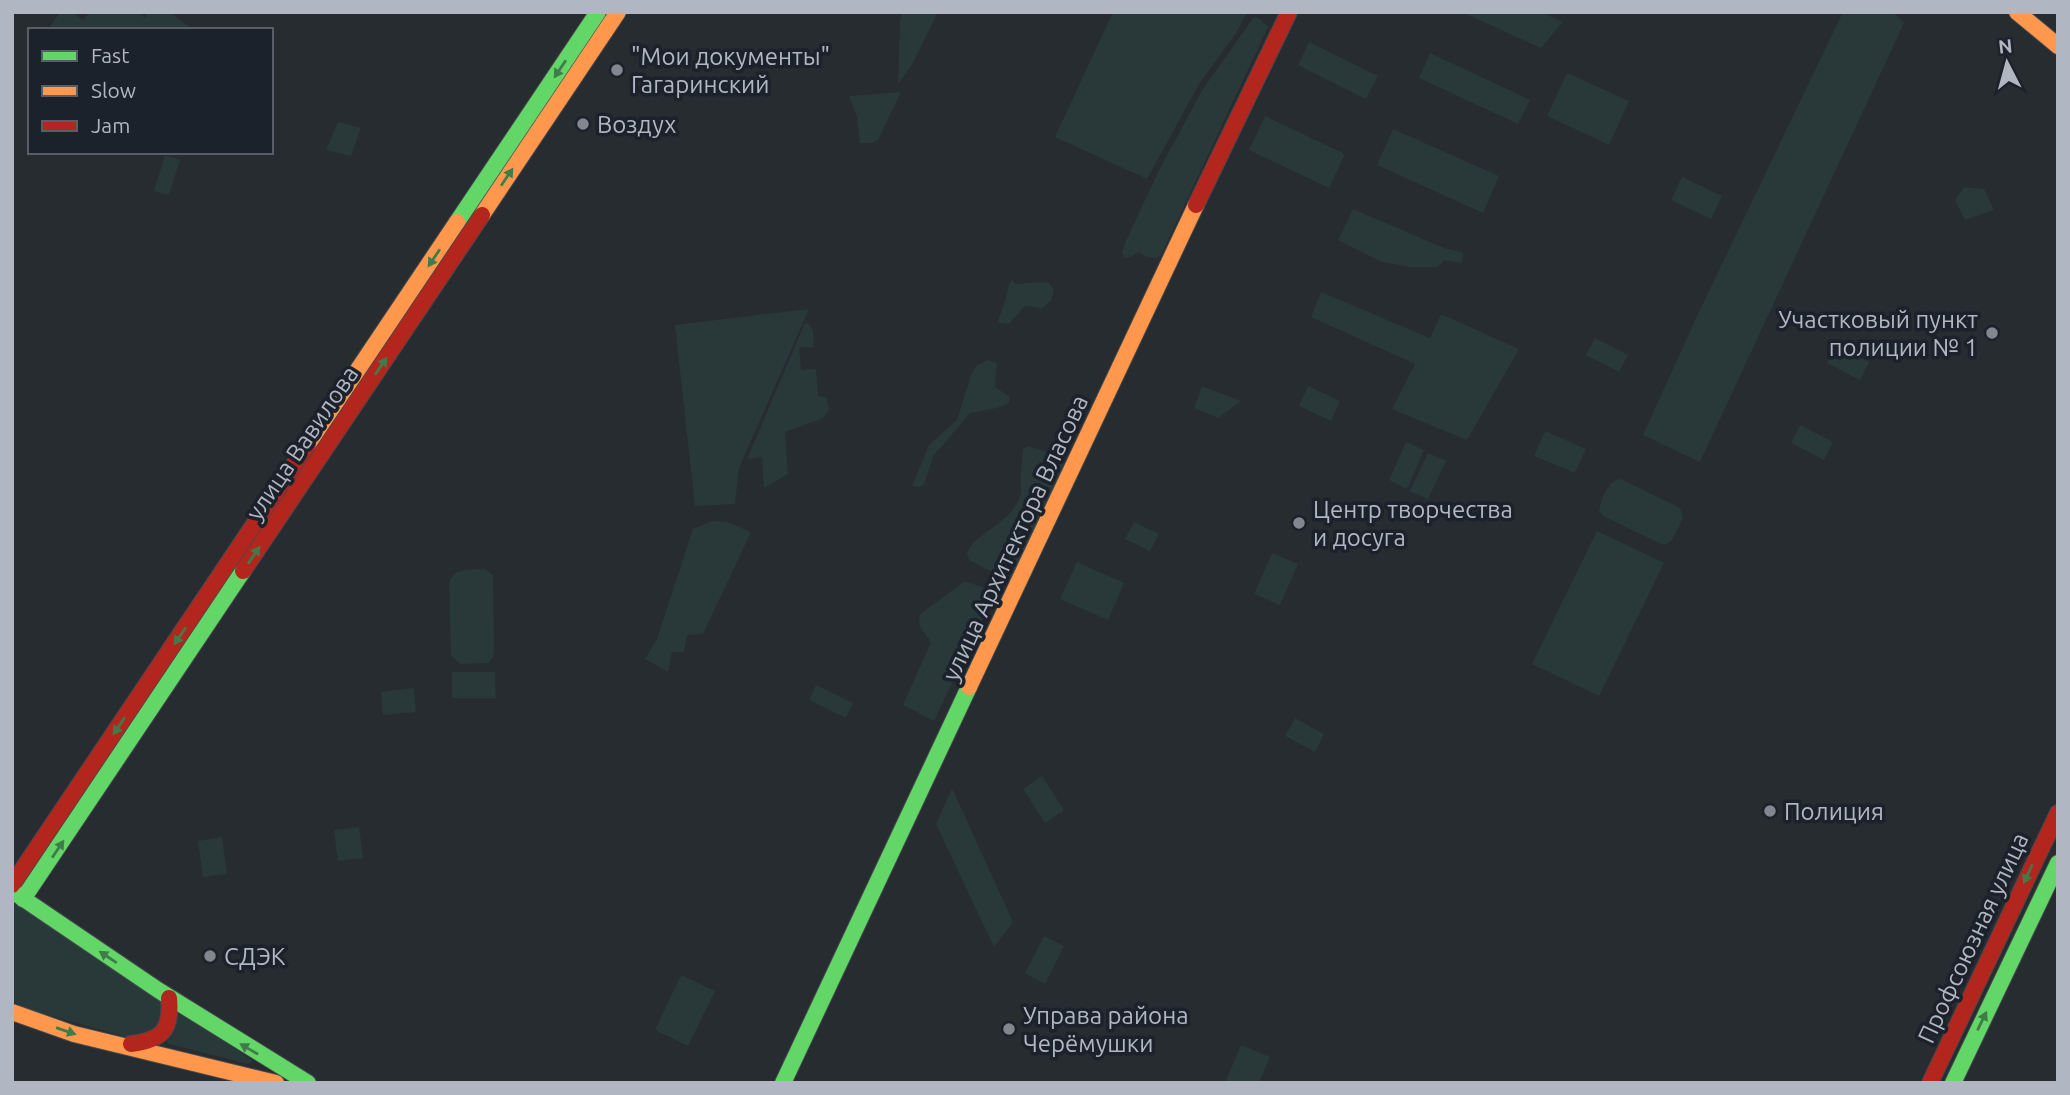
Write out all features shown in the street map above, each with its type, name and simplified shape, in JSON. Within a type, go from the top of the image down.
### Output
[{"type":"street","name":"улица Вавилова","points":[[12,885],[598,12]]},
{"type":"street","name":"улица Вавилова","points":[[18,895],[618,12]]},
{"type":"street","name":"улица Архитектора Власова","points":[[783,1083],[1289,12]]},
{"type":"street","points":[[2017,12],[2058,46]]},
{"type":"street","name":"Профсоюзная улица","points":[[1930,1083],[2058,813]]},
{"type":"street","name":"Профсоюзная улица","points":[[1953,1083],[2058,863]]},
{"type":"street","points":[[18,895],[169,998],[308,1083]]},
{"type":"street","points":[[122,1045],[155,1040],[165,1031],[170,1020],[169,998]]},
{"type":"street","points":[[12,1012],[74,1034],[276,1083]]},
{"type":"shaded area","points":[[60,12],[71,12],[84,20],[89,12],[137,12],[145,18],[148,12],[169,12],[191,28],[49,28]]},
{"type":"shaded area","points":[[903,12],[938,12],[912,65],[898,84],[900,20]]},
{"type":"shaded area","points":[[1113,12],[1247,12],[1236,33],[1199,84],[1147,179],[1055,137]]},
{"type":"shaded area","points":[[1462,12],[1541,12],[1563,22],[1541,48]]},
{"type":"shaded area","points":[[1843,12],[1893,12],[1904,23],[1700,462],[1643,435]]},
{"type":"shaded area","points":[[1254,17],[1268,27],[1161,255],[1157,258],[1148,257],[1138,252],[1125,258],[1122,253],[1126,241],[1159,170],[1203,89]]},
{"type":"shaded area","points":[[1309,42],[1378,76],[1366,99],[1298,65]]},
{"type":"shaded area","points":[[1430,53],[1530,100],[1518,124],[1419,78]]},
{"type":"shaded area","points":[[1567,73],[1629,101],[1609,145],[1547,116]]},
{"type":"shaded area","points":[[901,92],[878,140],[860,143],[857,117],[849,96]]},
{"type":"shaded area","points":[[1265,116],[1345,154],[1329,188],[1249,150]]},
{"type":"shaded area","points":[[338,122],[361,128],[351,156],[326,150]]},
{"type":"shaded area","points":[[1393,129],[1499,176],[1483,213],[1377,165]]},
{"type":"shaded area","points":[[165,155],[180,160],[169,195],[154,191]]},
{"type":"shaded area","points":[[1682,177],[1722,196],[1711,219],[1671,200]]},
{"type":"shaded area","points":[[1964,187],[1984,189],[1994,210],[1965,220],[1955,200]]},
{"type":"shaded area","points":[[1353,209],[1444,248],[1463,253],[1462,263],[1444,260],[1438,267],[1410,267],[1382,262],[1338,240]]},
{"type":"shaded area","points":[[1012,279],[1015,284],[1049,283],[1054,290],[1051,301],[1042,308],[1025,306],[1009,324],[998,323],[1009,286]]},
{"type":"shaded area","points":[[1321,292],[1430,338],[1441,314],[1519,349],[1467,440],[1392,409],[1415,364],[1311,317]]},
{"type":"shaded area","points":[[809,309],[739,468],[735,504],[695,506],[675,325]]},
{"type":"shaded area","points":[[805,323],[809,324],[813,331],[814,347],[799,348],[801,370],[816,369],[818,396],[826,397],[829,410],[823,418],[785,432],[788,474],[764,488],[762,457],[747,459]]},
{"type":"shaded area","points":[[1595,338],[1628,355],[1619,372],[1586,355]]},
{"type":"shaded area","points":[[1836,345],[1869,362],[1860,380],[1827,363]]},
{"type":"shaded area","points":[[988,360],[997,363],[995,387],[1010,397],[1009,403],[970,413],[934,455],[924,484],[919,487],[912,486],[929,445],[957,420],[971,375],[977,365]]},
{"type":"shaded area","points":[[1202,386],[1241,401],[1218,418],[1194,408]]},
{"type":"shaded area","points":[[1308,386],[1340,401],[1331,421],[1299,406]]},
{"type":"shaded area","points":[[1800,425],[1833,442],[1824,460],[1791,443]]},
{"type":"shaded area","points":[[1545,431],[1586,449],[1575,473],[1534,456]]},
{"type":"shaded area","points":[[1406,442],[1424,450],[1407,489],[1389,480]]},
{"type":"shaded area","points":[[1028,446],[1044,451],[1066,464],[1011,582],[969,560],[967,553],[971,545],[1002,521],[1016,504],[1021,491],[1023,449]]},
{"type":"shaded area","points":[[1428,453],[1446,461],[1428,499],[1410,491]]},
{"type":"shaded area","points":[[1621,479],[1680,508],[1683,518],[1672,540],[1667,544],[1661,544],[1603,516],[1599,511],[1609,486]]},
{"type":"shaded area","points":[[712,521],[727,522],[751,532],[703,634],[687,635],[684,652],[672,652],[668,672],[645,659],[657,639],[693,529]]},
{"type":"shaded area","points":[[1134,522],[1159,534],[1150,551],[1125,539]]},
{"type":"shaded area","points":[[1597,531],[1664,563],[1599,696],[1532,664]]},
{"type":"shaded area","points":[[1272,553],[1298,564],[1280,605],[1254,594]]},
{"type":"shaded area","points":[[1077,562],[1124,583],[1108,620],[1060,599]]},
{"type":"shaded area","points":[[485,569],[493,575],[494,652],[488,663],[460,664],[451,655],[449,582],[459,572]]},
{"type":"shaded area","points":[[965,581],[987,589],[992,599],[934,721],[903,705],[931,642],[920,627],[919,615]]},
{"type":"shaded area","points":[[452,672],[495,672],[496,698],[452,698]]},
{"type":"shaded area","points":[[816,685],[853,703],[846,718],[809,700]]},
{"type":"shaded area","points":[[414,688],[416,712],[383,715],[381,692]]},
{"type":"shaded area","points":[[1295,718],[1324,734],[1315,752],[1285,736]]},
{"type":"shaded area","points":[[1042,776],[1064,810],[1045,823],[1023,789]]},
{"type":"shaded area","points":[[952,788],[1013,922],[994,947],[936,824]]},
{"type":"shaded area","points":[[359,827],[363,858],[338,861],[334,830]]},
{"type":"shaded area","points":[[222,837],[227,874],[203,877],[198,841]]},
{"type":"shaded area","points":[[12,901],[163,997],[165,1008],[153,1035],[130,1038],[24,1008],[12,1000]]},
{"type":"shaded area","points":[[1044,936],[1064,946],[1045,984],[1025,973]]},
{"type":"shaded area","points":[[681,975],[715,991],[688,1046],[655,1030]]},
{"type":"shaded area","points":[[180,1011],[253,1061],[248,1064],[169,1044],[167,1041]]},
{"type":"shaded area","points":[[1241,1045],[1270,1057],[1259,1083],[1225,1083]]},
{"type":"traffic: fast","points":[[457,222],[598,12]]},
{"type":"traffic: fast","points":[[23,899],[243,571]]},
{"type":"traffic: fast","points":[[783,1083],[969,687]]},
{"type":"traffic: fast","points":[[1953,1083],[2058,863]]},
{"type":"traffic: fast","points":[[12,891],[158,990],[308,1083]]},
{"type":"traffic: slow","points":[[482,215],[618,12]]},
{"type":"traffic: slow","points":[[2017,12],[2058,46]]},
{"type":"traffic: slow","points":[[969,687],[1196,205]]},
{"type":"traffic: slow","points":[[308,444],[457,222]]},
{"type":"traffic: slow","points":[[12,1012],[74,1034],[276,1083]]},
{"type":"traffic: jam","points":[[1196,205],[1289,12]]},
{"type":"traffic: jam","points":[[243,571],[482,215]]},
{"type":"traffic: jam","points":[[12,885],[308,444]]},
{"type":"traffic: jam","points":[[1930,1083],[2058,813]]},
{"type":"traffic: jam","points":[[131,1044],[150,1040],[163,1032],[169,1018],[169,998]]},
{"type":"place","name":"\"Мои документы\" Гагаринский","points":[[617,70]]},
{"type":"place","name":"Воздух","points":[[583,124]]},
{"type":"place","name":"Участковый пункт полиции № 1","points":[[1992,333]]},
{"type":"place","name":"Центр творчества и досуга","points":[[1299,523]]},
{"type":"place","name":"Полиция","points":[[1770,811]]},
{"type":"place","name":"СДЭК","points":[[210,956]]},
{"type":"place","name":"Управа района Черёмушки","points":[[1009,1029]]}]
